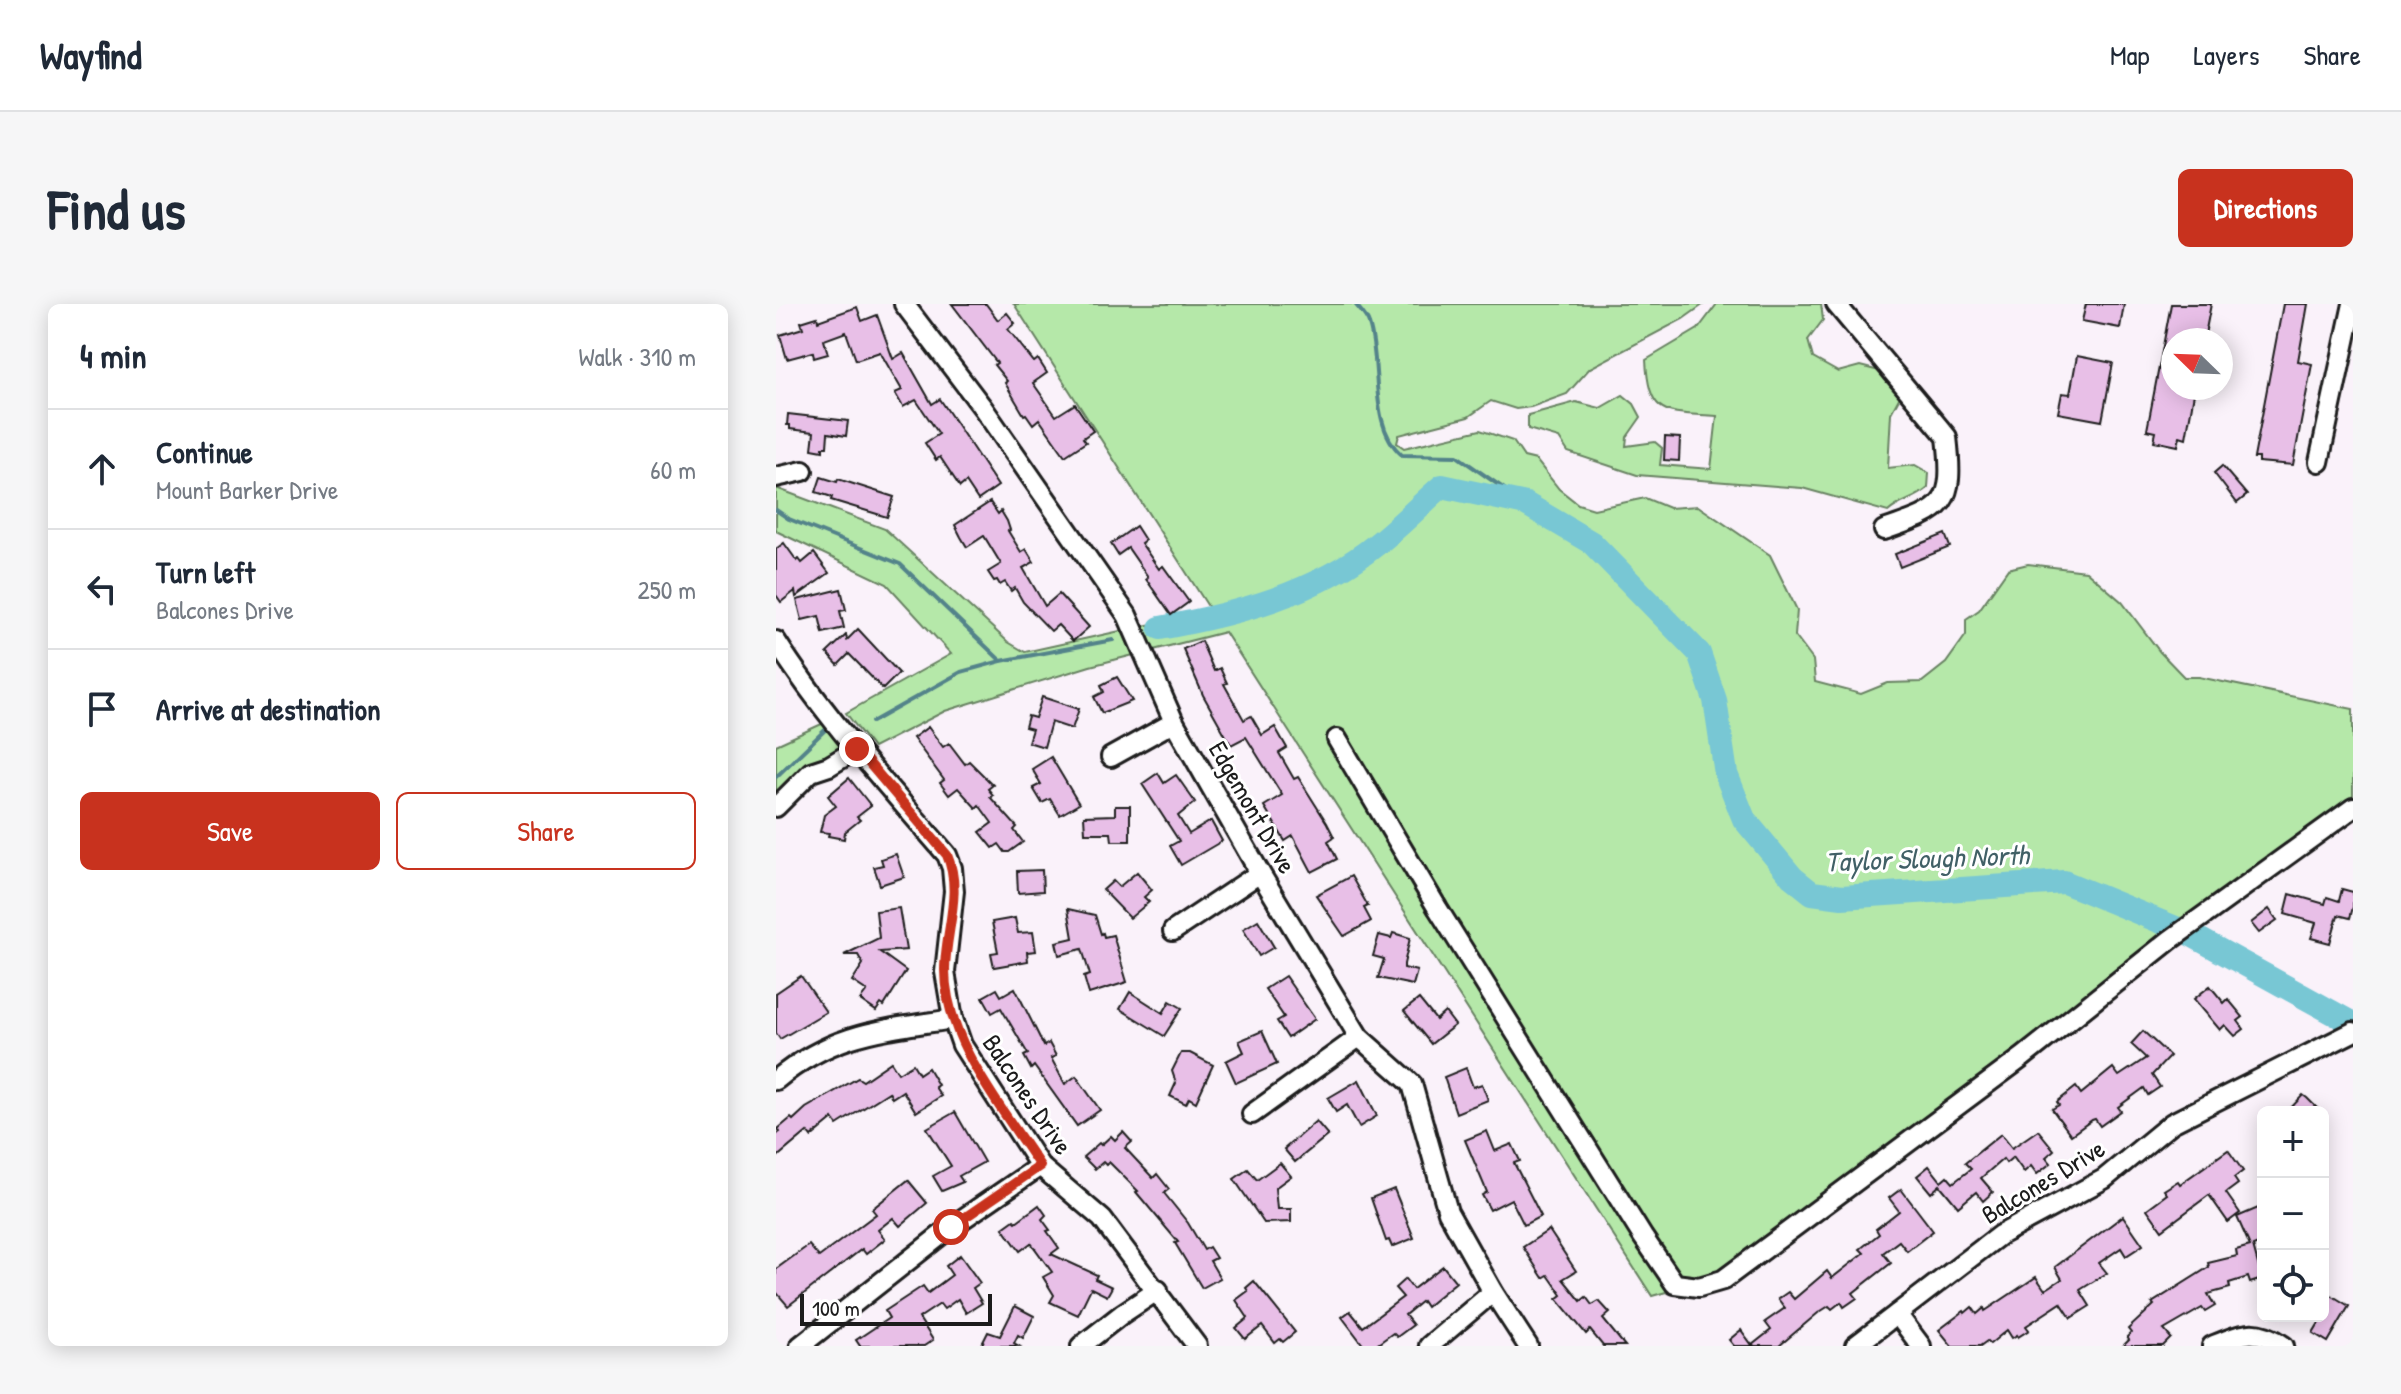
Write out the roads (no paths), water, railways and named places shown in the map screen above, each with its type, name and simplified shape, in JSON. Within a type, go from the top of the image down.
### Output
[{"type":"street","name":"Edgemont Drive","points":[[904,304],[983,408],[1127,615],[1174,722],[1359,1037],[1412,1084],[1448,1212],[1528,1346]]},
{"type":"street","points":[[1836,304],[1947,437],[1950,462],[1942,504],[1928,514],[1884,530]]},
{"type":"street","points":[[2319,462],[2353,304]]},
{"type":"street","points":[[776,477],[803,471]]},
{"type":"street","name":"Balcones Drive","points":[[776,641],[797,674],[947,855],[952,868],[954,891],[945,972],[953,1019],[962,1045],[1040,1166],[1102,1219],[1197,1346]]},
{"type":"street","points":[[1111,757],[1174,722]]},
{"type":"street","points":[[1337,739],[1446,922],[1643,1237],[1675,1284],[1699,1287],[1723,1280],[2023,1057],[2170,940],[2353,808]]},
{"type":"street","points":[[776,807],[811,772],[829,766],[857,749]]},
{"type":"street","points":[[1173,931],[1260,873]]},
{"type":"street","points":[[776,1080],[822,1049],[853,1035],[953,1019]]},
{"type":"street","name":"Balcones Drive","points":[[1855,1346],[2000,1235],[2104,1179],[2172,1123],[2353,1032]]},
{"type":"street","points":[[1252,1114],[1359,1037]]},
{"type":"street","points":[[800,1346],[951,1227],[1040,1166]]},
{"type":"street","points":[[1081,1346],[1158,1290]]},
{"type":"street","points":[[1429,1346],[1493,1292]]},
{"type":"street","points":[[1897,1314],[1921,1346]]},
{"type":"street","points":[[2212,1346],[2246,1332],[2273,1338],[2284,1346]]},
{"type":"waterway","points":[[1355,304],[1369,324],[1380,411],[1391,443],[1402,455],[1457,456],[1526,504]]},
{"type":"waterway","name":"Taylor Slough North","points":[[1160,628],[1274,600],[1328,576],[1377,544],[1442,486],[1526,504],[1592,543],[1699,653],[1715,700],[1726,774],[1744,819],[1792,877],[1812,893],[1842,897],[2064,882],[2188,933],[2348,1021]]},
{"type":"waterway","name":"Taylor Slough North","points":[[776,510],[789,519],[900,564],[1001,661],[1113,640]]},
{"type":"waterway","points":[[872,722],[961,672],[1001,661]]},
{"type":"waterway","points":[[776,777],[825,730]]}]
